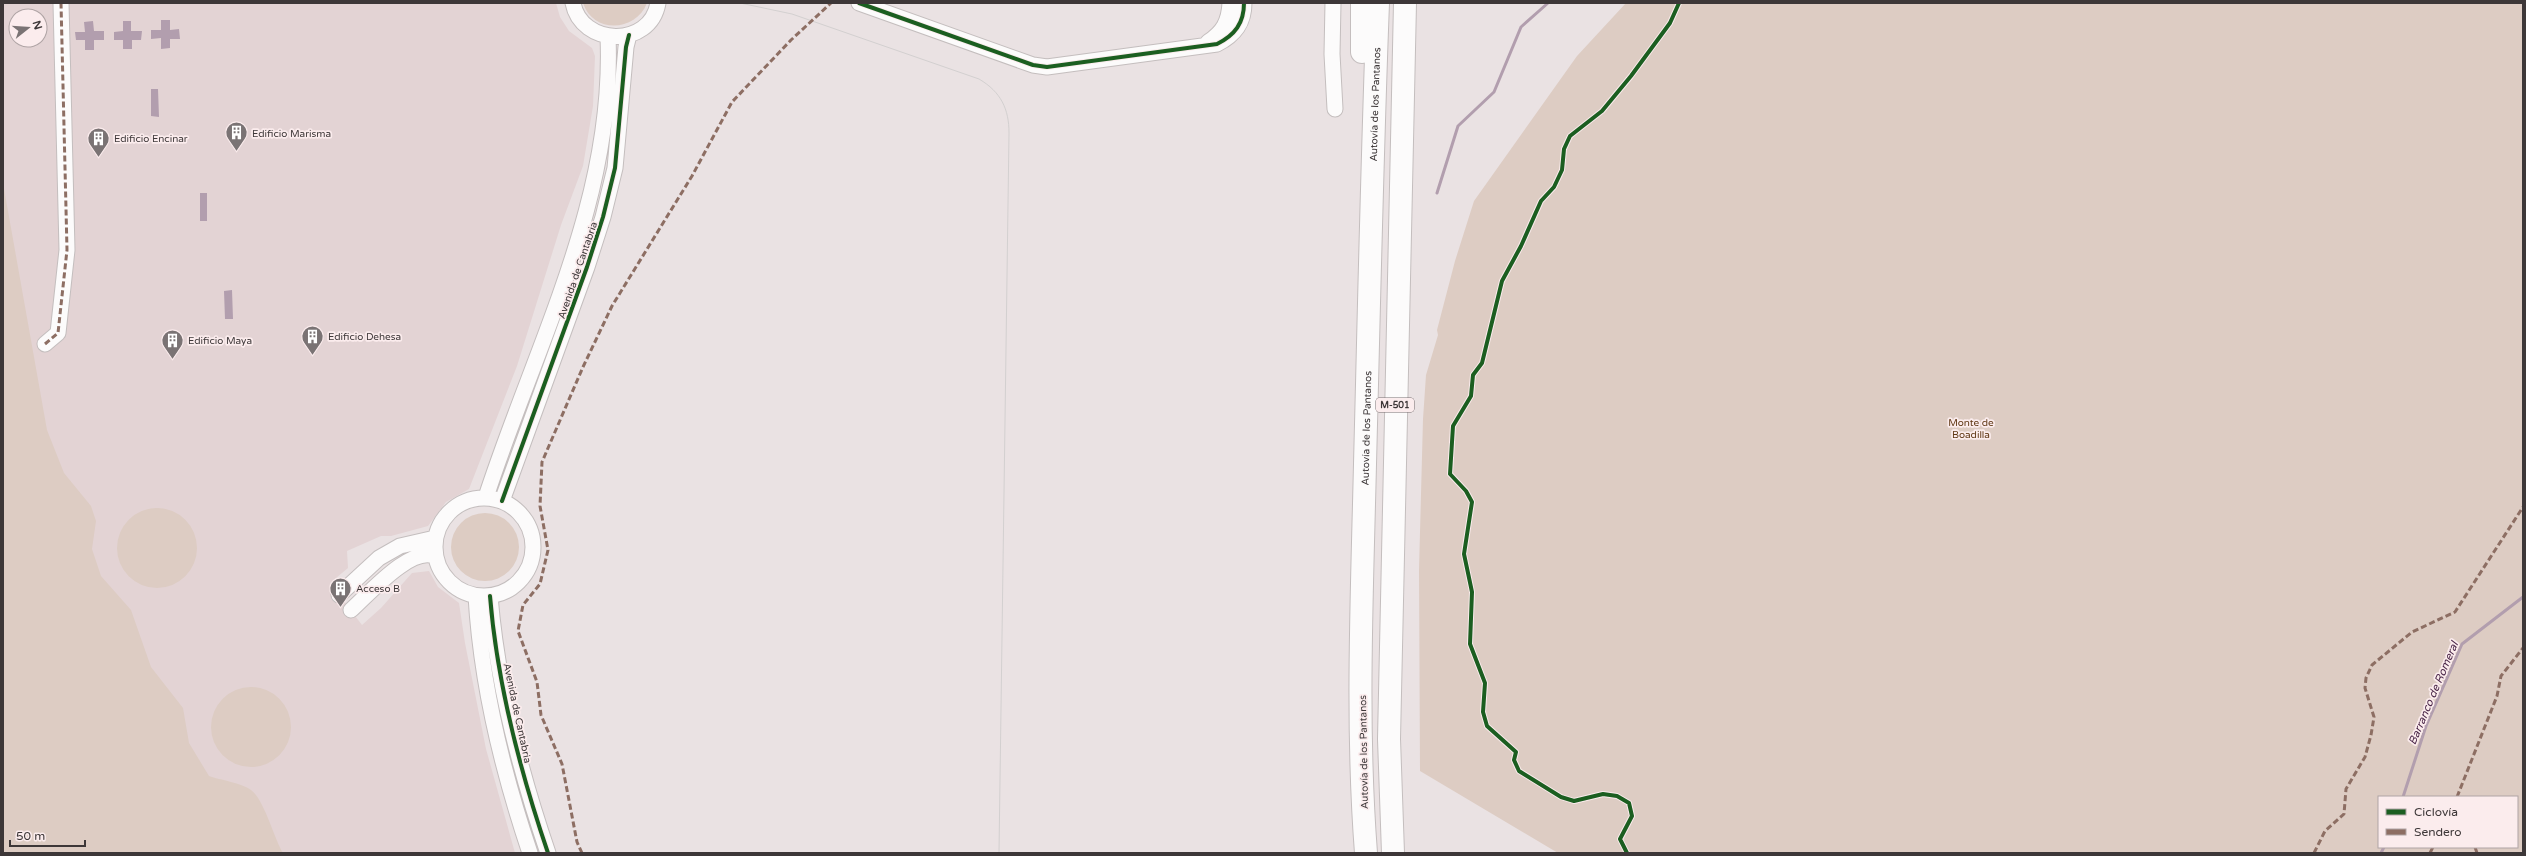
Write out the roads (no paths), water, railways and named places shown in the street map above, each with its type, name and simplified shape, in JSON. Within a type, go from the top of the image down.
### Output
[{"type":"highway","points":[[1362,3],[1365,170],[1370,191]]},
{"type":"highway","name":"Autovía de los Pantanos","points":[[1366,853],[1361,745],[1361,592],[1370,191],[1378,3]]},
{"type":"highway","name":"M-501","points":[[1392,853],[1389,739],[1405,3]]},
{"type":"highway","points":[[1391,807],[1397,828],[1400,853]]},
{"type":"street","points":[[44,344],[58,333],[67,250],[61,3]]},
{"type":"street","points":[[573,3],[574,12],[587,28],[608,37],[629,35],[648,22],[658,3]]},
{"type":"street","points":[[859,3],[1027,62],[1047,67],[1217,44],[1229,38],[1239,28],[1244,3]]},
{"type":"street","points":[[1204,45],[1219,35],[1227,23],[1230,3]]},
{"type":"street","points":[[1333,3],[1332,54],[1335,110]]},
{"type":"street","name":"Avenida de Cantabria","points":[[502,501],[587,267],[603,217],[615,168],[626,47],[629,35]]},
{"type":"street","name":"Avenida de Cantabria","points":[[486,497],[586,216],[598,167],[606,111],[608,37]]},
{"type":"street","points":[[486,497],[502,501],[518,511],[530,528],[534,545],[532,562],[524,577],[511,589],[483,596],[463,592],[451,583],[441,571],[436,558],[436,538],[442,521],[454,507],[471,499],[486,497]]},
{"type":"street","points":[[339,595],[379,558],[400,546],[436,538]]},
{"type":"street","points":[[351,610],[401,564],[424,555],[430,554],[436,558]]},
{"type":"street","points":[[483,596],[478,630],[500,750],[530,853]]},
{"type":"street","name":"Avenida de Cantabria","points":[[483,596],[493,628],[514,742],[548,853]]},
{"type":"waterway","points":[[1437,193],[1458,126],[1494,92],[1521,27],[1548,3]]},
{"type":"waterway","name":"Barranco de Romeral","points":[[2403,796],[2426,726],[2462,644],[2523,597]]},
{"type":"waterway","name":"Barranco de Romeral","points":[[2381,853],[2384,848]]},
{"type":"tram line","points":[[740,3],[792,14],[979,79],[987,84],[998,95],[1005,109],[1009,124],[1009,133],[999,853]]},
{"type":"place","name":"Edificio Marisma","points":[[237,152]]},
{"type":"place","name":"Edificio Encinar","points":[[98,158]]},
{"type":"place","name":"Edificio Dehesa","points":[[313,356]]},
{"type":"place","name":"Edificio Maya","points":[[172,360]]},
{"type":"place","name":"Acceso B","points":[[341,608]]},
{"type":"park label","name":"Monte de Boadilla","points":[[1971,428]]}]
